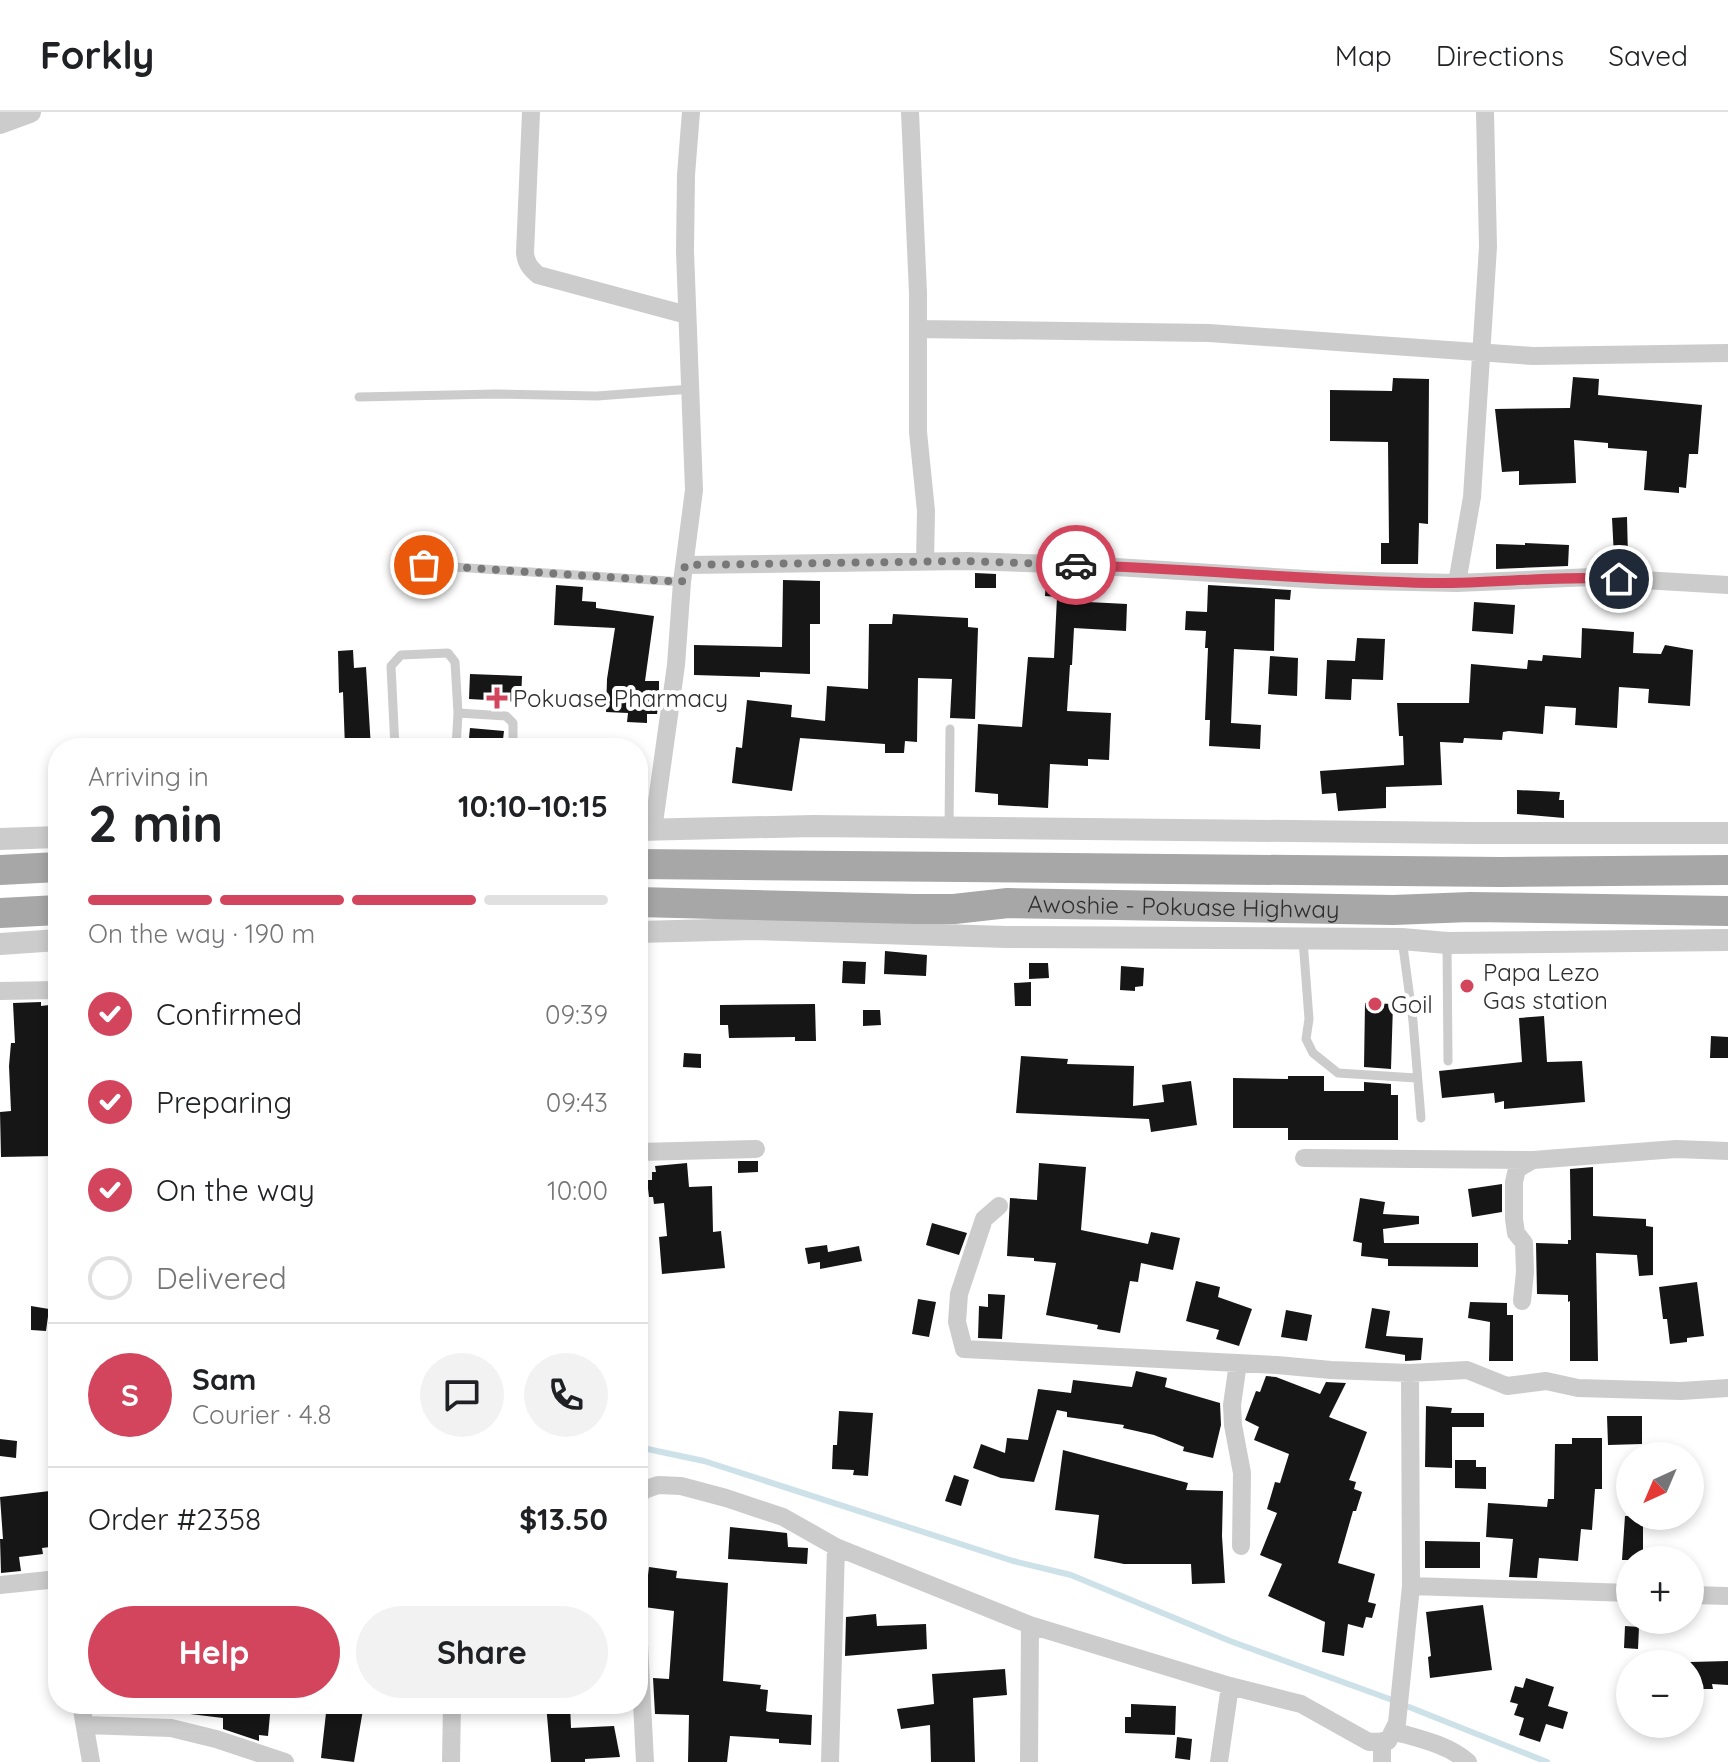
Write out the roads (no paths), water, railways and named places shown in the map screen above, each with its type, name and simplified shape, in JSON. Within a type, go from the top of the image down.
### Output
[{"type":"main road","name":"Awoshie - Pokuase Highway","points":[[648,864],[1501,872],[1728,870]]},
{"type":"main road","points":[[915,909],[922,865]]},
{"type":"main road","points":[[0,870],[48,868]]},
{"type":"main road","name":"Awoshie - Pokuase Highway","points":[[648,902],[915,909],[954,909],[1008,903],[1393,910],[1470,907],[1728,911]]},
{"type":"main road","points":[[0,913],[48,911]]},
{"type":"street","points":[[0,123],[30,112]]},
{"type":"street","points":[[531,112],[526,262],[538,275],[687,315]]},
{"type":"street","points":[[648,819],[676,665],[683,573],[694,490],[687,315],[686,175],[691,112]]},
{"type":"street","points":[[910,112],[918,329],[918,432],[926,511],[925,562]]},
{"type":"street","points":[[1457,583],[1472,497],[1488,247],[1485,112]]},
{"type":"street","points":[[918,329],[1209,333],[1533,356],[1728,353]]},
{"type":"street","points":[[683,573],[925,562],[1084,565],[1322,580],[1457,583],[1592,577],[1728,585]]},
{"type":"street","points":[[648,830],[813,826],[1728,833]]},
{"type":"street","points":[[0,839],[48,837]]},
{"type":"street","points":[[648,932],[754,929],[1006,937],[1402,939],[1447,943],[1728,940]]},
{"type":"street","points":[[0,944],[48,941]]},
{"type":"street","points":[[0,991],[48,990]]},
{"type":"street","points":[[648,1152],[756,1149]]},
{"type":"street","points":[[1304,1158],[1533,1160],[1676,1149],[1728,1151]]},
{"type":"street","points":[[1522,1301],[1524,1243],[1516,1233],[1514,1182],[1517,1169],[1533,1160]]},
{"type":"street","points":[[999,1206],[984,1219],[959,1294],[957,1322],[964,1349],[1410,1373],[1467,1370],[1507,1386],[1546,1381],[1578,1388],[1681,1391],[1728,1388]]},
{"type":"street","points":[[1238,1363],[1232,1405],[1242,1473],[1241,1546]]},
{"type":"street","points":[[1382,1762],[1387,1736],[1397,1723],[1411,1586],[1410,1373]]},
{"type":"street","points":[[648,1489],[681,1486],[783,1517],[836,1547],[1030,1625],[1230,1686],[1301,1704],[1369,1742],[1387,1736],[1433,1742],[1457,1752],[1468,1762]]},
{"type":"street","points":[[830,1762],[836,1547]]},
{"type":"street","points":[[0,1585],[48,1580]]},
{"type":"street","points":[[1411,1586],[1616,1593]]},
{"type":"street","points":[[1704,1595],[1728,1596]]},
{"type":"street","points":[[1029,1762],[1030,1625]]},
{"type":"street","points":[[1219,1762],[1230,1686]]},
{"type":"street","points":[[83,1714],[91,1762]]},
{"type":"street","points":[[451,1762],[452,1714]]},
{"type":"street","points":[[643,1714],[645,1762]]},
{"type":"street","points":[[85,1725],[171,1728],[285,1762]]},
{"type":"lane","points":[[0,123],[8,112]]},
{"type":"lane","points":[[359,397],[496,394],[597,396],[692,389]]},
{"type":"lane","points":[[424,565],[683,573]]},
{"type":"lane","points":[[395,738],[391,666],[401,655],[448,653],[455,662],[457,738]]},
{"type":"lane","points":[[458,713],[506,716],[513,723],[513,738]]},
{"type":"lane","points":[[949,828],[950,729]]},
{"type":"lane","points":[[1402,939],[1421,1118]]},
{"type":"lane","points":[[1303,940],[1309,1019],[1306,1039],[1313,1053],[1338,1073],[1416,1078]]},
{"type":"lane","points":[[1447,943],[1448,1061]]},
{"type":"waterway","points":[[648,1449],[704,1461],[1013,1561],[1071,1575],[1230,1641],[1395,1701]]},
{"type":"waterway","points":[[1409,1707],[1547,1762]]},
{"type":"place","name":"Pokuase Pharmacy","points":[[497,698]]},
{"type":"place","name":"Papa Lezo Gas station","points":[[1467,986]]},
{"type":"place","name":"Goil","points":[[1375,1004]]}]
